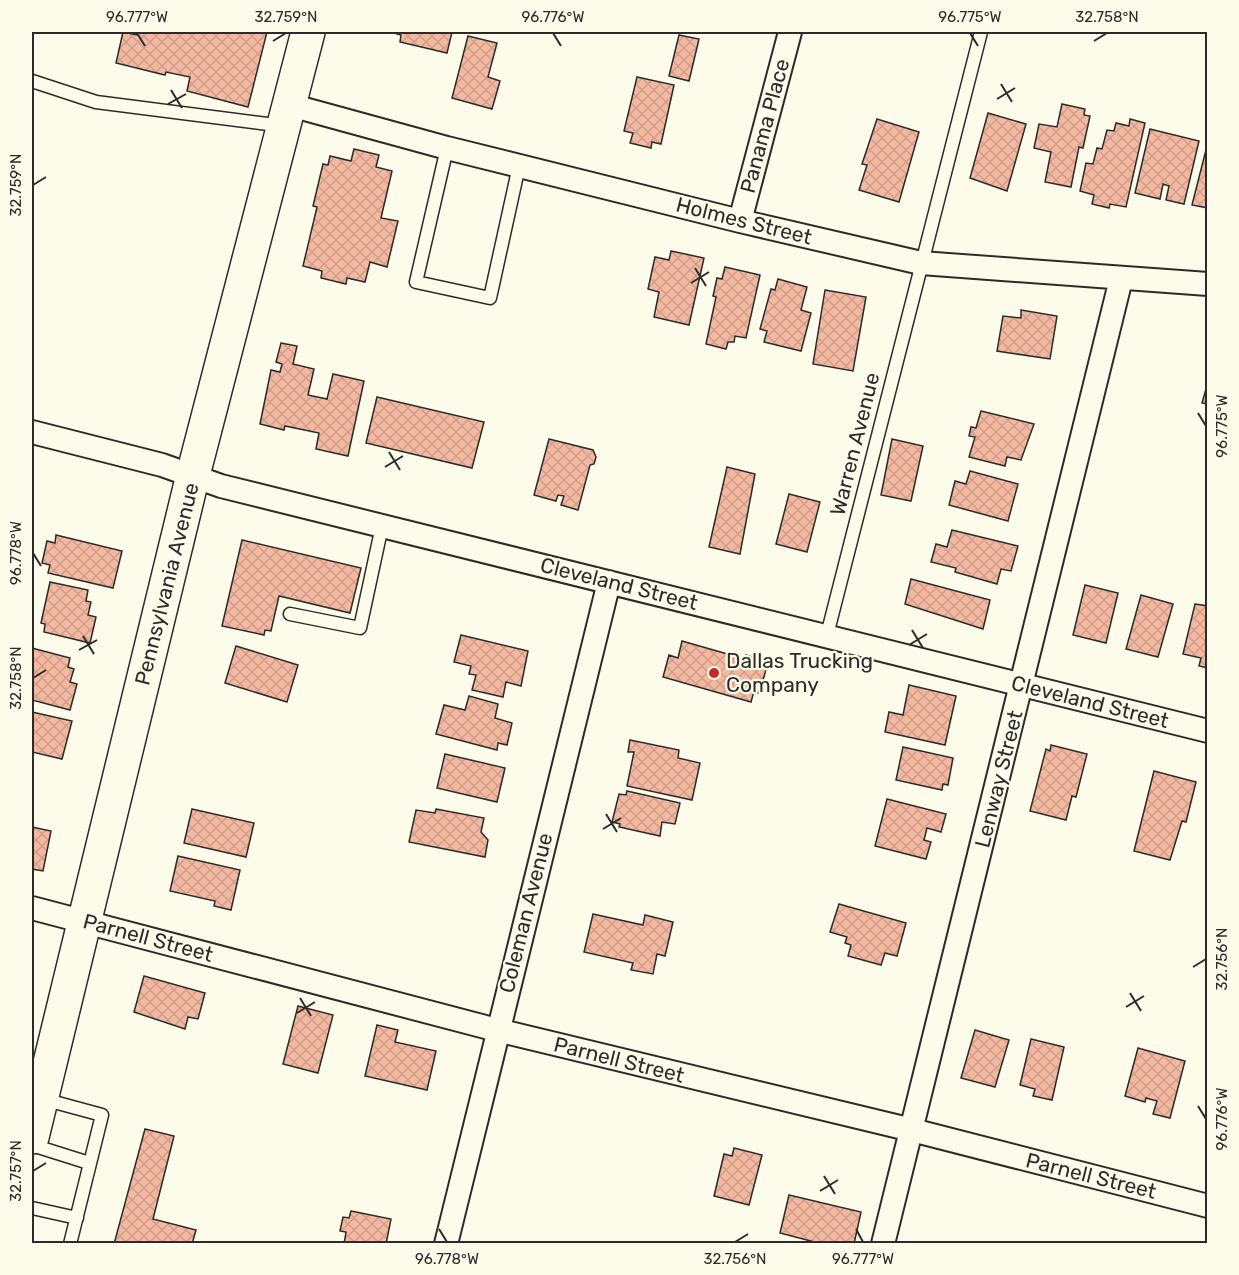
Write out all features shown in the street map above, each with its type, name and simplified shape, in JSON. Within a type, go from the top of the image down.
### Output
[{"type":"street","name":"Pennsylvania Avenue","points":[[32,1137],[193,475],[308,32]]},
{"type":"street","name":"Panama Place","points":[[740,221],[790,32]]},
{"type":"street","name":"Holmes Street","points":[[287,116],[447,148],[740,221],[921,263],[1208,284]]},
{"type":"street","name":"Lenway Street","points":[[883,1244],[1121,279]]},
{"type":"street","name":"Cleveland Street","points":[[32,432],[193,475],[221,486],[1208,731]]},
{"type":"street","name":"Coleman Avenue","points":[[446,1244],[609,582]]},
{"type":"street","name":"Parnell Street","points":[[32,908],[497,1030],[912,1130],[1208,1206]]},
{"type":"lane","name":"Warren Avenue","points":[[827,636],[981,32]]},
{"type":"lane","points":[[32,81],[96,102],[287,116]]},
{"type":"lane","points":[[447,148],[416,282],[490,298],[519,166]]},
{"type":"lane","points":[[290,614],[360,628],[382,526]]},
{"type":"lane","points":[[41,1099],[102,1115],[70,1244]]},
{"type":"lane","points":[[32,1144],[89,1163]]},
{"type":"lane","points":[[32,1208],[77,1218]]},
{"type":"building","points":[[123,32],[137,35],[138,32],[267,32],[248,107],[187,91],[190,77],[166,72],[165,75],[116,63]]},
{"type":"building","points":[[398,32],[452,32],[447,53],[400,42],[401,35],[397,34]]},
{"type":"building","points":[[679,35],[699,39],[689,81],[669,76]]},
{"type":"building","points":[[468,36],[497,43],[488,77],[500,81],[492,109],[452,98]]},
{"type":"building","points":[[637,77],[674,85],[661,144],[652,142],[651,148],[630,143],[633,133],[624,131]]},
{"type":"building","points":[[1062,104],[1085,109],[1084,115],[1090,116],[1083,148],[1079,147],[1071,187],[1045,182],[1051,152],[1034,148],[1039,124],[1057,127]]},
{"type":"building","points":[[988,113],[1026,124],[1007,191],[970,178]]},
{"type":"building","points":[[877,119],[919,132],[899,202],[859,190],[867,165],[862,164]]},
{"type":"building","points":[[1130,119],[1145,123],[1126,207],[1110,204],[1109,208],[1092,204],[1094,195],[1080,191],[1086,163],[1093,164],[1097,148],[1102,149],[1107,130],[1114,131],[1116,123],[1129,126]]},
{"type":"building","points":[[1150,129],[1199,141],[1184,204],[1166,200],[1169,186],[1163,184],[1160,199],[1135,193]]},
{"type":"building","points":[[1208,142],[1208,208],[1192,205]]},
{"type":"building","points":[[354,149],[379,155],[376,167],[392,171],[381,218],[398,221],[387,267],[370,262],[365,282],[347,278],[346,284],[321,278],[322,271],[303,266],[317,207],[313,206],[323,164],[328,165],[330,156],[351,161]]},
{"type":"building","points":[[671,251],[704,258],[689,325],[654,317],[659,292],[648,289],[655,257],[669,260]]},
{"type":"building","points":[[725,267],[760,275],[746,338],[735,336],[734,342],[728,342],[726,349],[706,344],[716,297],[713,296],[717,278],[722,279]]},
{"type":"building","points":[[778,279],[807,287],[801,310],[811,313],[801,351],[764,342],[767,331],[760,329],[771,289],[775,290]]},
{"type":"building","points":[[825,290],[866,297],[853,371],[813,364]]},
{"type":"building","points":[[1021,310],[1057,316],[1050,359],[997,351],[1003,316],[1021,318]]},
{"type":"building","points":[[281,343],[297,346],[293,364],[314,369],[308,395],[327,399],[333,374],[364,381],[348,456],[316,449],[319,433],[285,426],[284,430],[260,424],[271,370],[280,372],[282,364],[276,362]]},
{"type":"building","points":[[1208,382],[1208,404],[1202,403]]},
{"type":"building","points":[[377,397],[484,422],[472,468],[366,443]]},
{"type":"building","points":[[981,411],[1034,424],[1021,460],[1007,457],[1005,466],[969,457],[975,437],[969,436],[971,427],[976,428]]},
{"type":"building","points":[[549,439],[593,450],[596,457],[594,464],[590,465],[578,510],[561,505],[564,496],[558,495],[556,501],[534,495]]},
{"type":"building","points":[[892,439],[923,446],[911,501],[881,495]]},
{"type":"building","points":[[727,467],[755,474],[740,554],[709,547]]},
{"type":"building","points":[[970,471],[1018,484],[1008,521],[949,505],[955,481],[966,484]]},
{"type":"building","points":[[789,494],[820,502],[807,552],[776,544]]},
{"type":"building","points":[[952,530],[1018,546],[1011,571],[1001,569],[997,584],[955,572],[956,568],[931,562],[936,544],[947,547]]},
{"type":"building","points":[[56,535],[122,551],[113,588],[48,573],[50,565],[42,563],[47,541],[55,543]]},
{"type":"building","points":[[242,540],[361,568],[350,613],[279,596],[271,631],[265,630],[264,635],[222,626]]},
{"type":"building","points":[[911,579],[990,600],[983,629],[905,604]]},
{"type":"building","points":[[50,582],[88,590],[86,601],[91,602],[88,615],[96,617],[90,643],[44,632],[45,624],[41,623]]},
{"type":"building","points":[[1085,585],[1118,593],[1106,643],[1073,635]]},
{"type":"building","points":[[1141,595],[1173,604],[1158,657],[1126,649]]},
{"type":"building","points":[[1195,604],[1208,606],[1208,668],[1199,666],[1201,658],[1183,654]]},
{"type":"building","points":[[461,635],[528,651],[521,686],[506,682],[503,697],[472,690],[476,675],[469,674],[471,666],[454,662]]},
{"type":"building","points":[[682,641],[745,659],[746,655],[768,662],[762,684],[758,693],[754,691],[751,702],[663,677],[669,655],[678,658]]},
{"type":"building","points":[[236,646],[298,665],[287,702],[225,683]]},
{"type":"building","points":[[32,648],[70,658],[68,667],[74,669],[70,682],[77,684],[70,710],[32,700]]},
{"type":"building","points":[[909,685],[956,696],[945,745],[885,732],[889,712],[903,715]]},
{"type":"building","points":[[469,696],[498,704],[495,718],[512,723],[507,745],[498,743],[497,750],[436,734],[444,705],[465,710]]},
{"type":"building","points":[[32,712],[72,721],[62,759],[32,752]]},
{"type":"building","points":[[630,740],[679,750],[678,758],[700,763],[692,800],[627,786],[634,752],[628,752]]},
{"type":"building","points":[[1051,745],[1087,754],[1076,797],[1072,796],[1066,820],[1030,811],[1046,749],[1050,751]]},
{"type":"building","points":[[903,747],[953,758],[948,785],[943,784],[942,790],[896,780]]},
{"type":"building","points":[[445,754],[505,768],[497,802],[437,788]]},
{"type":"building","points":[[1154,771],[1196,782],[1186,822],[1182,821],[1170,860],[1134,851]]},
{"type":"building","points":[[627,791],[680,803],[675,824],[662,822],[660,836],[619,827],[620,824],[612,822],[619,794],[626,795]]},
{"type":"building","points":[[887,799],[946,814],[941,832],[927,828],[924,840],[931,842],[926,859],[875,846]]},
{"type":"building","points":[[192,809],[254,823],[246,857],[184,843]]},
{"type":"building","points":[[436,809],[484,818],[481,832],[488,840],[485,857],[409,842],[416,810],[435,813]]},
{"type":"building","points":[[32,827],[51,831],[43,871],[32,869]]},
{"type":"building","points":[[178,856],[240,870],[231,910],[214,906],[215,901],[170,891]]},
{"type":"building","points":[[839,904],[906,923],[897,956],[885,953],[881,965],[848,956],[851,945],[845,943],[847,937],[830,932]]},
{"type":"building","points":[[593,914],[643,925],[645,915],[673,922],[665,956],[657,954],[653,974],[631,970],[633,963],[584,952]]},
{"type":"building","points":[[144,976],[205,993],[198,1019],[188,1017],[185,1029],[134,1012]]},
{"type":"building","points":[[298,1006],[333,1015],[318,1073],[283,1064]]},
{"type":"building","points":[[377,1025],[398,1030],[395,1042],[436,1051],[427,1090],[365,1076]]},
{"type":"building","points":[[975,1030],[1009,1040],[995,1087],[961,1078]]},
{"type":"building","points":[[1031,1039],[1064,1047],[1052,1100],[1033,1096],[1035,1089],[1020,1085]]},
{"type":"building","points":[[1138,1048],[1185,1061],[1170,1118],[1153,1114],[1157,1101],[1146,1098],[1145,1102],[1125,1096]]},
{"type":"building","points":[[145,1129],[174,1136],[153,1219],[196,1230],[192,1244],[114,1244]]},
{"type":"building","points":[[734,1148],[762,1155],[749,1205],[714,1196],[724,1154],[732,1156]]},
{"type":"building","points":[[789,1195],[861,1212],[854,1244],[822,1244],[780,1233]]},
{"type":"building","points":[[351,1211],[391,1219],[386,1244],[344,1244],[346,1232],[340,1231],[343,1217],[349,1218]]},
{"type":"place","name":"Dallas Trucking Company","points":[[714,673]]}]
